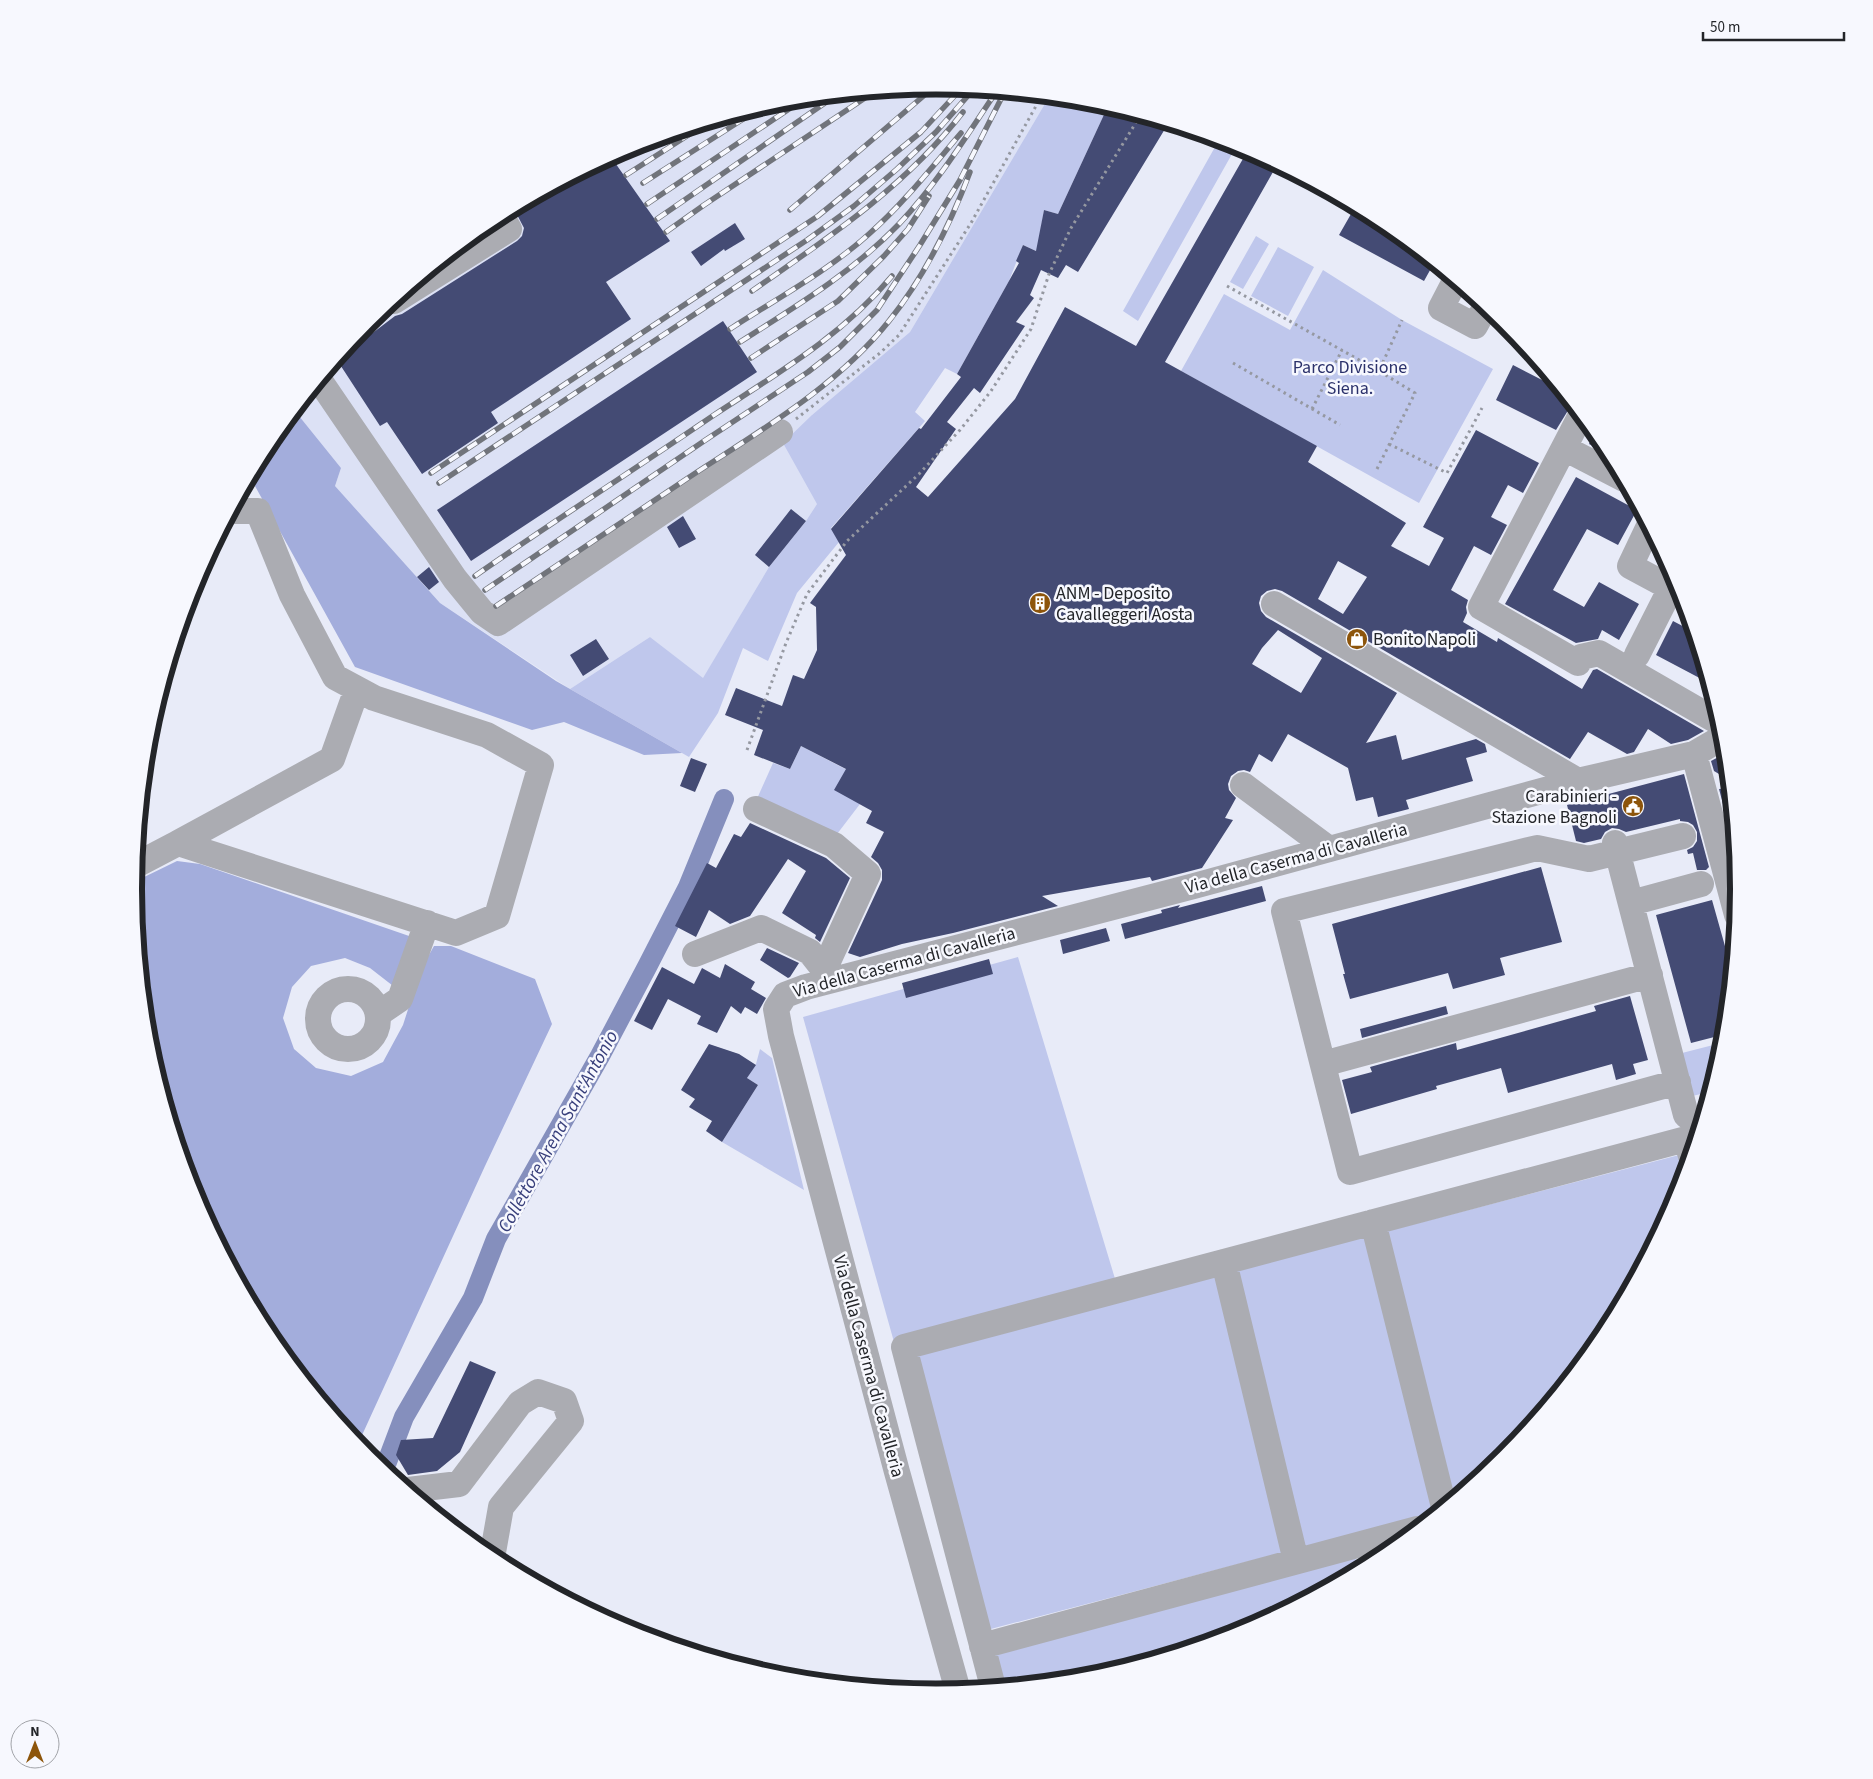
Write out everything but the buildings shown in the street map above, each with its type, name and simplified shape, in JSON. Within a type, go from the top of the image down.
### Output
[{"type":"street","points":[[428,280],[509,229],[505,223]]},
{"type":"street","points":[[1453,286],[1441,308],[1475,326],[1482,313]]},
{"type":"street","points":[[323,385],[455,579],[482,612],[498,623],[780,432]]},
{"type":"street","points":[[1578,421],[1481,607],[1578,663],[1581,657],[1599,653],[1712,718]]},
{"type":"street","points":[[1564,448],[1613,473]]},
{"type":"street","points":[[178,844],[456,933],[497,916],[541,765],[487,736],[374,698],[335,677],[292,595],[258,511],[238,511]]},
{"type":"street","points":[[1637,656],[1671,588],[1630,566],[1646,532]]},
{"type":"street","points":[[1274,604],[1578,782]]},
{"type":"street","points":[[143,861],[178,844],[332,759],[357,689]]},
{"type":"street","name":"Via della Caserma di Cavalleria","points":[[956,1683],[897,1472],[781,1036],[776,1009],[785,995],[828,975],[1194,886],[1578,782],[1694,754],[1717,741]]},
{"type":"street","points":[[1694,754],[1731,892]]},
{"type":"street","points":[[1243,785],[1328,849]]},
{"type":"street","points":[[756,808],[834,845],[868,874],[828,975]]},
{"type":"street","points":[[1678,1082],[1350,1172],[1284,912],[1537,848],[1589,859],[1616,848],[1683,836]]},
{"type":"street","points":[[1616,848],[1686,1115],[1696,1123]]},
{"type":"street","points":[[1631,903],[1700,884]]},
{"type":"street","points":[[378,1014],[400,999],[427,924]]},
{"type":"street","points":[[695,954],[761,928],[810,952],[828,975]]},
{"type":"street","points":[[1323,1064],[1650,975]]},
{"type":"street","points":[[992,1682],[904,1347],[1686,1139],[1688,1147]]},
{"type":"street","points":[[1373,1222],[1443,1501]]},
{"type":"street","points":[[1224,1262],[1296,1561]]},
{"type":"street","points":[[416,1489],[459,1484],[520,1403],[538,1392],[564,1401],[571,1421],[502,1507],[494,1549]]},
{"type":"street","points":[[982,1646],[1296,1561],[1367,1554],[1384,1546]]},
{"type":"path","points":[[780,432],[880,353],[899,335],[971,223],[1038,102]]},
{"type":"path","points":[[747,750],[786,643],[807,594],[847,542],[919,474],[960,430],[991,391],[1031,329],[1049,274],[1071,228],[1137,121]]},
{"type":"path","points":[[1227,286],[1379,370],[1415,393],[1377,469]]},
{"type":"path","points":[[1379,370],[1402,320]]},
{"type":"path","points":[[1312,409],[1342,350]]},
{"type":"path","points":[[1233,363],[1340,425]]},
{"type":"path","points":[[1389,444],[1447,474],[1482,408]]},
{"type":"shaded area","points":[[936,95],[988,97],[1046,103],[910,332],[812,415],[817,504],[806,521],[769,567],[703,679],[650,637],[570,689],[440,603],[335,486],[341,468],[299,416],[339,366],[413,292],[453,259],[539,201],[585,177],[632,155],[681,137],[731,122],[782,110],[833,102]]},
{"type":"shaded area","points":[[299,416],[341,468],[335,486],[440,603],[556,681],[682,753],[644,755],[564,722],[532,730],[355,667],[254,483]]},
{"type":"shaded area","points":[[177,861],[200,864],[412,937],[397,989],[370,968],[345,958],[311,966],[292,987],[283,1018],[294,1049],[316,1068],[351,1076],[383,1062],[403,1025],[421,969],[434,946],[451,946],[535,979],[552,1024],[361,1437],[306,1373],[276,1331],[248,1287],[202,1194],[184,1145],[169,1095],[157,1044],[149,993],[144,941],[142,878]]},
{"type":"green space","points":[[1046,103],[1105,113],[1058,214],[1044,210],[1041,227],[1045,255],[1023,245],[1009,281],[957,374],[945,368],[915,412],[925,421],[831,528],[839,542],[797,593],[768,661],[743,648],[718,713],[689,757],[570,689],[650,637],[703,678],[769,567],[806,521],[817,504],[783,443],[812,415],[910,332]]},
{"type":"green space","points":[[1215,147],[1232,154],[1138,321],[1123,311]]},
{"type":"green space","points":[[1256,236],[1269,244],[1243,289],[1230,282]]},
{"type":"green space","points":[[1278,247],[1314,267],[1288,316],[1251,296]]},
{"type":"green space","name":"Parco Divisione Siena.","points":[[1323,270],[1402,320],[1493,369],[1419,503],[1181,371],[1224,294],[1290,330]]},
{"type":"green space","points":[[801,746],[849,771],[860,804],[834,838],[756,801],[773,763],[790,769]]},
{"type":"green space","points":[[1018,957],[1116,1282],[894,1342],[803,1017]]},
{"type":"green space","points":[[1716,1044],[1704,1093],[1692,1096],[1682,1053]]},
{"type":"green space","points":[[760,1049],[772,1058],[804,1190],[722,1142],[758,1085],[747,1078],[756,1064]]},
{"type":"green space","points":[[1683,1154],[1684,1158],[1671,1194],[1649,1241],[1625,1287],[1597,1331],[1567,1373],[1534,1413],[1460,1487],[1427,1515],[987,1630],[915,1354]]},
{"type":"green space","points":[[1355,1556],[1357,1564],[1334,1578],[1288,1602],[1241,1624],[1192,1642],[1142,1657],[1091,1669],[1002,1681],[995,1654]]},
{"type":"waterway","name":"Collettore Arena Sant'Antonio","points":[[387,1462],[404,1417],[473,1298],[496,1239],[600,1056],[688,887],[724,799]]},
{"type":"railway","points":[[790,210],[924,95]]},
{"type":"railway","points":[[431,473],[818,216],[921,132],[955,96]]},
{"type":"railway","points":[[439,483],[807,240],[854,206],[936,132],[968,96]]},
{"type":"railway","points":[[740,342],[823,288],[862,258],[899,224],[926,193],[992,97]]},
{"type":"railway","points":[[485,590],[808,372],[840,347],[877,310],[920,245],[960,180],[1001,98]]},
{"type":"railway","points":[[666,232],[863,99]]},
{"type":"railway","points":[[657,219],[824,103]]},
{"type":"railway","points":[[647,204],[789,109]]},
{"type":"railway","points":[[752,291],[837,231],[891,187],[917,164],[963,112]]},
{"type":"railway","points":[[643,183],[743,119]]},
{"type":"railway","points":[[730,329],[819,272],[869,234],[917,185],[961,133]]},
{"type":"railway","points":[[626,175],[689,135]]},
{"type":"railway","points":[[496,606],[772,423],[823,386],[846,366],[889,321],[914,286],[936,250],[970,172]]},
{"type":"railway","points":[[751,358],[838,301],[884,256],[908,229],[929,196]]},
{"type":"railway","points":[[475,576],[809,352],[853,317],[892,276]]},
{"type":"place","name":"ANM - Deposito Cavalleggeri Aosta","points":[[1040,603]]},
{"type":"place","name":"Bonito Napoli","points":[[1357,639]]},
{"type":"place","name":"Carabinieri - Stazione Bagnoli","points":[[1633,806]]}]
